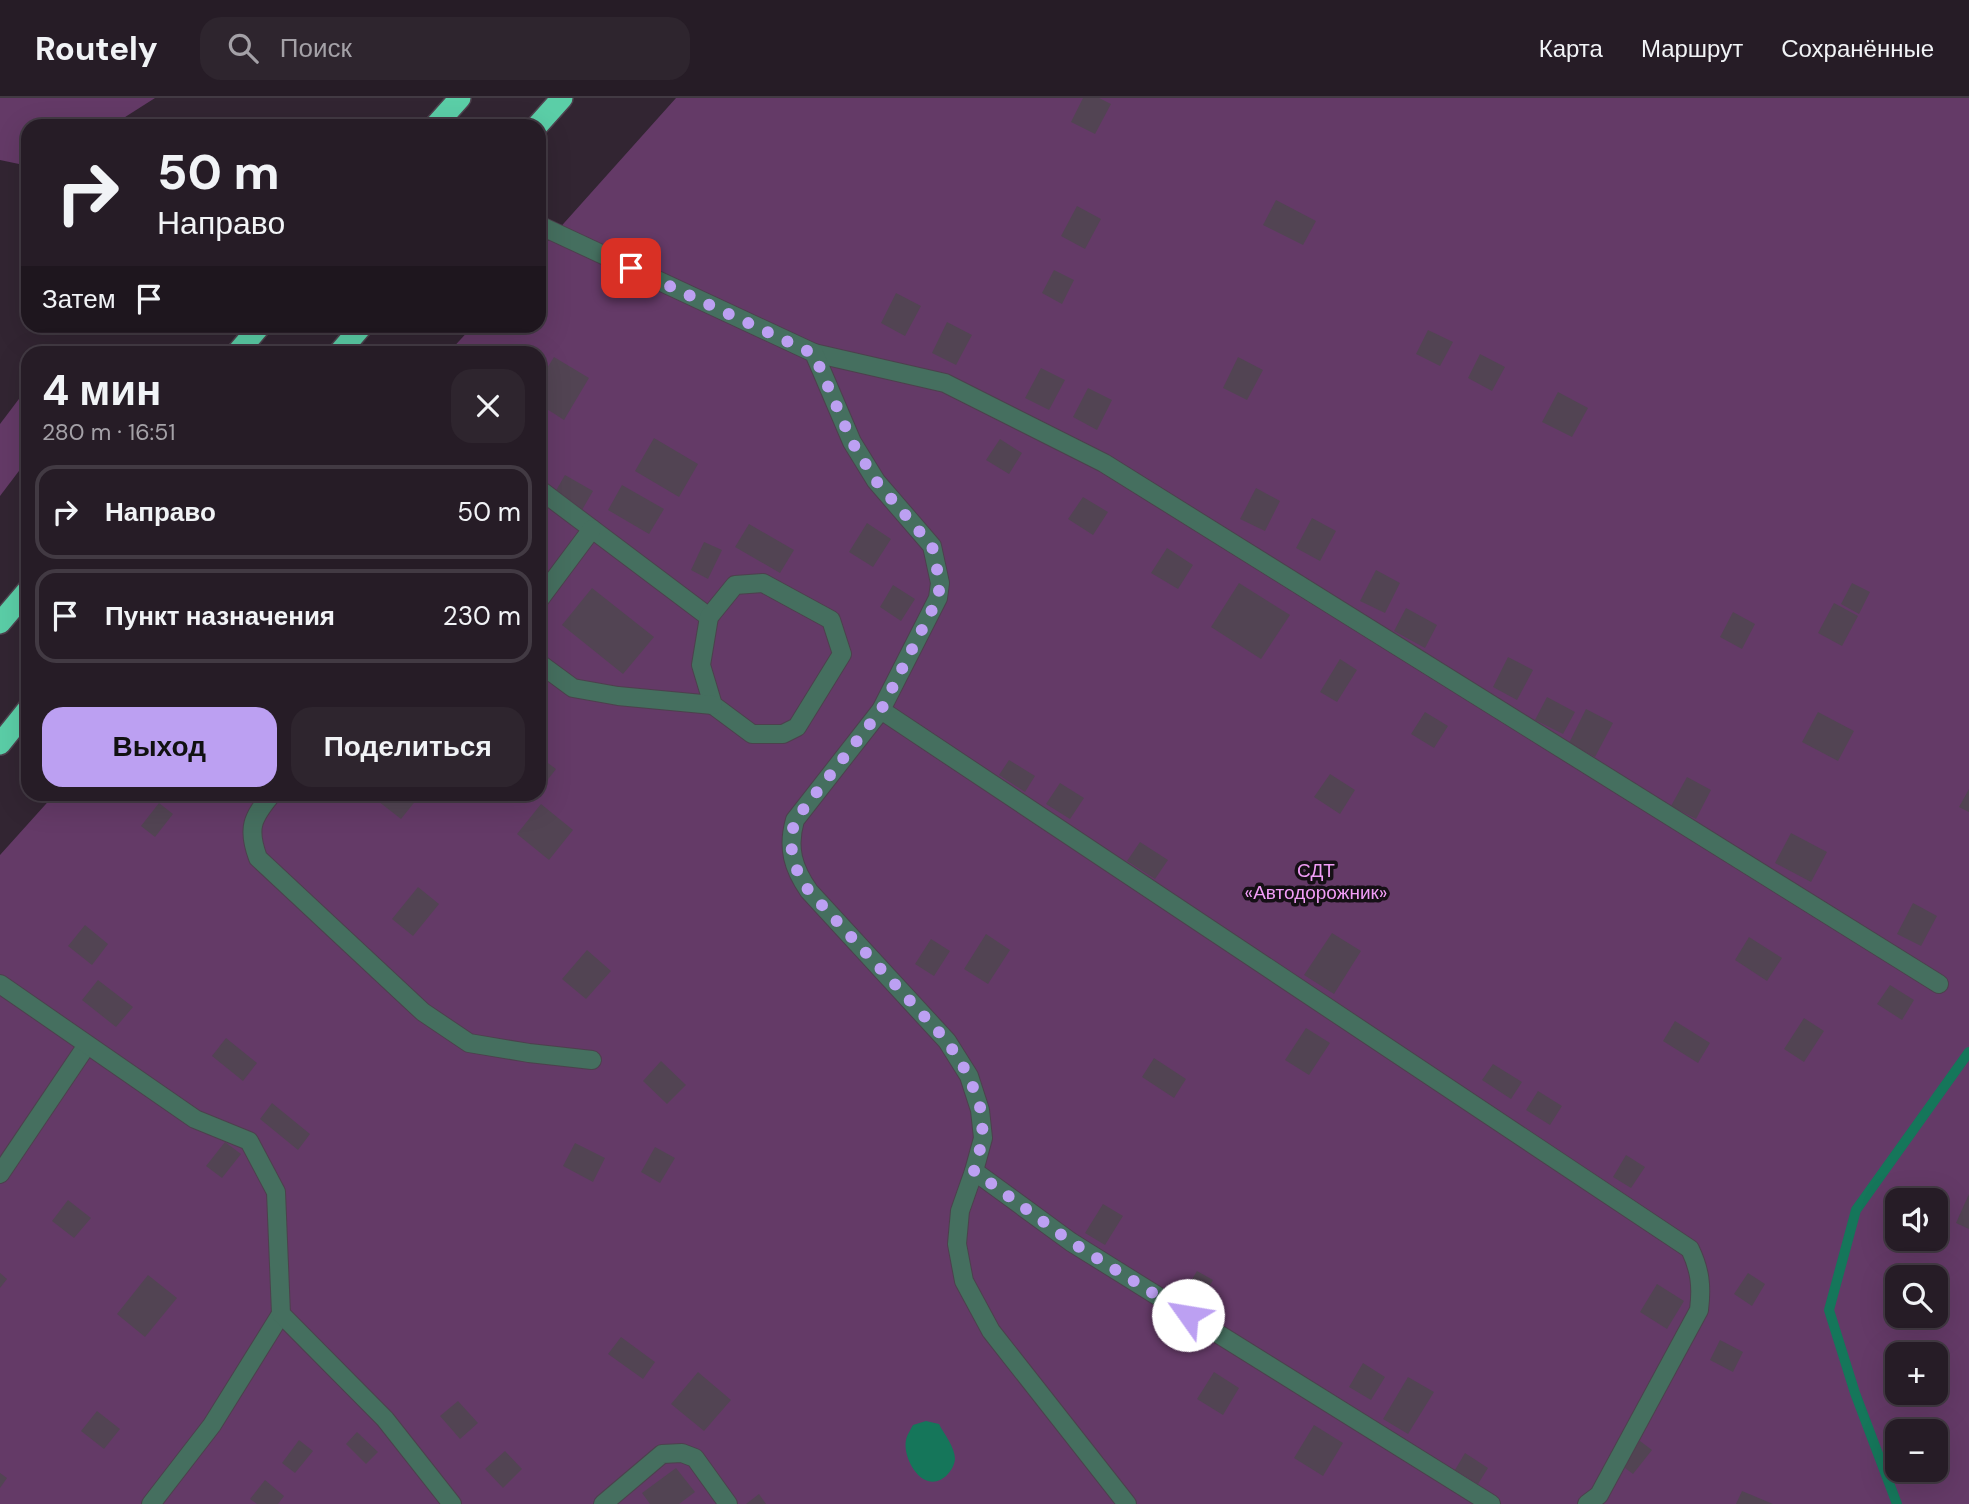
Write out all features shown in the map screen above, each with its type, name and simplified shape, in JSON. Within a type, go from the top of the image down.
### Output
[{"type":"highway","points":[[441,119],[460,98]]},
{"type":"highway","points":[[543,119],[562,98]]},
{"type":"highway","points":[[0,623],[21,598]]},
{"type":"highway","points":[[0,744],[21,718]]},
{"type":"street","points":[[546,228],[814,354],[945,383],[1104,463],[1940,984]]},
{"type":"street","points":[[814,354],[852,442],[876,481],[932,546],[940,583],[938,598],[881,710],[795,820],[791,834],[792,859],[797,874],[809,891],[947,1041],[969,1076],[981,1110],[983,1138],[960,1211],[957,1244],[964,1281],[991,1331],[1127,1504]]},
{"type":"street","points":[[546,494],[709,617]]},
{"type":"street","points":[[546,591],[592,529]]},
{"type":"street","points":[[546,668],[573,688],[618,696],[713,705],[752,734],[783,734],[797,727],[842,654],[831,620],[763,583],[735,585],[709,617],[701,665],[713,705]]},
{"type":"street","points":[[881,710],[1690,1249],[1699,1267],[1702,1284],[1699,1310],[1599,1495],[1587,1504]]},
{"type":"street","points":[[266,801],[257,813],[252,826],[252,841],[258,858],[423,1012],[469,1043],[592,1060]]},
{"type":"street","points":[[0,984],[195,1119],[249,1141],[276,1192],[281,1314],[212,1424],[151,1504]]},
{"type":"street","points":[[0,1174],[87,1045]]},
{"type":"street","points":[[974,1171],[1071,1242],[1491,1504]]},
{"type":"street","points":[[281,1314],[385,1419],[452,1504]]},
{"type":"street","points":[[603,1504],[662,1454],[682,1453],[695,1458],[727,1504]]},
{"type":"green space","points":[[0,98],[155,98],[122,119],[21,119],[21,164],[0,160]]},
{"type":"green space","name":"СДТ «Автодорожник»","points":[[676,98],[1969,98],[1969,1504],[0,1504],[0,855],[49,801],[546,801],[546,346],[454,346],[467,333],[546,333],[546,243]]},
{"type":"green space","points":[[21,396],[21,468],[0,496],[0,424]]},
{"type":"shaded area","points":[[926,1421],[939,1424],[955,1454],[954,1464],[949,1472],[942,1479],[933,1482],[923,1479],[914,1470],[906,1446],[913,1425]]},
{"type":"building","points":[[1083,98],[1099,98],[1111,104],[1095,134],[1071,122]]},
{"type":"building","points":[[1276,200],[1316,221],[1303,245],[1263,225]]},
{"type":"building","points":[[1077,206],[1101,219],[1085,249],[1061,236]]},
{"type":"building","points":[[1054,270],[1074,280],[1062,304],[1042,293]]},
{"type":"building","points":[[896,293],[921,306],[905,336],[881,323]]},
{"type":"building","points":[[947,322],[972,335],[956,365],[932,353]]},
{"type":"building","points":[[1428,330],[1453,342],[1440,366],[1416,354]]},
{"type":"building","points":[[1480,354],[1505,367],[1492,391],[1468,378]]},
{"type":"building","points":[[554,357],[589,378],[564,420],[546,408],[546,370]]},
{"type":"building","points":[[1238,357],[1263,370],[1247,400],[1223,388]]},
{"type":"building","points":[[1041,368],[1065,380],[1049,410],[1025,398]]},
{"type":"building","points":[[1088,388],[1112,400],[1097,430],[1073,417]]},
{"type":"building","points":[[1558,392],[1588,408],[1572,437],[1542,422]]},
{"type":"building","points":[[654,438],[698,464],[679,497],[635,471]]},
{"type":"building","points":[[1000,439],[1022,453],[1009,474],[986,460]]},
{"type":"building","points":[[565,475],[593,491],[582,510],[554,494]]},
{"type":"building","points":[[622,485],[664,509],[649,534],[608,510]]},
{"type":"building","points":[[1256,488],[1280,501],[1265,531],[1240,519]]},
{"type":"building","points":[[1083,497],[1108,512],[1093,535],[1068,519]]},
{"type":"building","points":[[1312,518],[1336,531],[1320,561],[1296,548]]},
{"type":"building","points":[[867,523],[891,539],[873,567],[849,552]]},
{"type":"building","points":[[749,524],[794,550],[780,573],[735,547]]},
{"type":"building","points":[[704,542],[722,550],[708,579],[691,570]]},
{"type":"building","points":[[1167,548],[1193,565],[1178,589],[1151,573]]},
{"type":"building","points":[[1376,570],[1400,583],[1385,613],[1360,601]]},
{"type":"building","points":[[1239,583],[1290,615],[1261,659],[1211,627]]},
{"type":"building","points":[[1852,583],[1870,592],[1859,614],[1841,604]]},
{"type":"building","points":[[893,585],[915,599],[901,621],[880,607]]},
{"type":"building","points":[[592,588],[654,637],[623,674],[562,625]]},
{"type":"building","points":[[1834,603],[1858,616],[1842,646],[1818,633]]},
{"type":"building","points":[[1406,608],[1437,625],[1425,648],[1394,631]]},
{"type":"building","points":[[1733,612],[1755,624],[1742,649],[1720,637]]},
{"type":"building","points":[[1508,657],[1533,670],[1517,700],[1493,687]]},
{"type":"building","points":[[1340,659],[1357,670],[1337,702],[1320,692]]},
{"type":"building","points":[[1547,697],[1575,712],[1563,734],[1535,720]]},
{"type":"building","points":[[1586,709],[1613,723],[1595,757],[1569,743]]},
{"type":"building","points":[[1425,712],[1448,726],[1434,748],[1411,734]]},
{"type":"building","points":[[1818,712],[1854,731],[1838,761],[1802,742]]},
{"type":"building","points":[[1009,760],[1035,776],[1025,792],[999,775]]},
{"type":"building","points":[[546,762],[556,769],[546,782]]},
{"type":"building","points":[[1330,774],[1355,790],[1340,814],[1314,797]]},
{"type":"building","points":[[1687,777],[1711,790],[1696,819],[1671,806]]},
{"type":"building","points":[[1060,783],[1084,798],[1070,819],[1046,804]]},
{"type":"building","points":[[1969,789],[1969,812],[1959,807]]},
{"type":"building","points":[[378,801],[415,801],[401,819]]},
{"type":"building","points":[[159,803],[173,814],[155,837],[141,826]]},
{"type":"building","points":[[541,804],[573,830],[549,860],[517,834]]},
{"type":"building","points":[[1791,833],[1827,852],[1811,882],[1775,863]]},
{"type":"building","points":[[1140,842],[1168,860],[1155,879],[1127,861]]},
{"type":"building","points":[[418,887],[439,904],[413,936],[392,919]]},
{"type":"building","points":[[1913,903],[1937,916],[1921,946],[1897,934]]},
{"type":"building","points":[[85,925],[108,944],[92,965],[68,946]]},
{"type":"building","points":[[1332,933],[1361,951],[1334,994],[1304,975]]},
{"type":"building","points":[[986,934],[1010,950],[988,984],[964,969]]},
{"type":"building","points":[[1749,937],[1782,958],[1767,981],[1735,960]]},
{"type":"building","points":[[931,939],[950,951],[934,976],[915,964]]},
{"type":"building","points":[[587,950],[611,971],[586,999],[562,979]]},
{"type":"building","points":[[98,980],[133,1007],[116,1027],[82,1000]]},
{"type":"building","points":[[1890,985],[1914,1000],[1902,1020],[1877,1004]]},
{"type":"building","points":[[1804,1018],[1824,1031],[1804,1062],[1784,1049]]},
{"type":"building","points":[[1675,1021],[1710,1043],[1698,1063],[1663,1041]]},
{"type":"building","points":[[1306,1028],[1330,1043],[1309,1075],[1285,1060]]},
{"type":"building","points":[[226,1038],[257,1063],[243,1081],[212,1056]]},
{"type":"building","points":[[1154,1058],[1186,1079],[1174,1098],[1142,1077]]},
{"type":"building","points":[[661,1061],[686,1085],[667,1104],[643,1081]]},
{"type":"building","points":[[1493,1064],[1522,1082],[1511,1099],[1482,1080]]},
{"type":"building","points":[[1538,1091],[1562,1106],[1550,1125],[1526,1110]]},
{"type":"building","points":[[272,1103],[310,1134],[298,1150],[260,1119]]},
{"type":"building","points":[[225,1142],[241,1154],[222,1178],[206,1166]]},
{"type":"building","points":[[575,1143],[605,1158],[593,1182],[563,1166]]},
{"type":"building","points":[[655,1147],[675,1158],[660,1183],[641,1172]]},
{"type":"building","points":[[1626,1155],[1645,1167],[1631,1188],[1613,1177]]},
{"type":"building","points":[[1969,1194],[1969,1229],[1956,1223]]},
{"type":"building","points":[[68,1200],[91,1218],[74,1238],[52,1221]]},
{"type":"building","points":[[1103,1204],[1123,1216],[1105,1245],[1085,1233]]},
{"type":"building","points":[[1197,1271],[1213,1280],[1196,1308],[1180,1299]]},
{"type":"building","points":[[0,1273],[7,1279],[0,1288]]},
{"type":"building","points":[[1748,1273],[1765,1284],[1752,1306],[1734,1294]]},
{"type":"building","points":[[148,1275],[177,1298],[145,1337],[117,1314]]},
{"type":"building","points":[[1657,1284],[1684,1301],[1667,1329],[1640,1312]]},
{"type":"building","points":[[621,1337],[655,1362],[643,1379],[608,1354]]},
{"type":"building","points":[[1720,1340],[1743,1352],[1733,1372],[1710,1360]]},
{"type":"building","points":[[1363,1363],[1385,1377],[1371,1400],[1349,1387]]},
{"type":"building","points":[[698,1372],[731,1400],[704,1431],[671,1404]]},
{"type":"building","points":[[1214,1372],[1239,1388],[1223,1415],[1197,1399]]},
{"type":"building","points":[[1408,1377],[1434,1392],[1408,1434],[1383,1419]]},
{"type":"building","points":[[458,1401],[478,1423],[460,1439],[440,1416]]},
{"type":"building","points":[[97,1411],[120,1429],[104,1449],[81,1431]]},
{"type":"building","points":[[1314,1425],[1343,1443],[1323,1476],[1294,1458]]},
{"type":"building","points":[[357,1432],[378,1452],[366,1464],[346,1444]]},
{"type":"building","points":[[299,1440],[313,1451],[295,1473],[282,1463]]},
{"type":"building","points":[[1640,1441],[1652,1450],[1633,1474],[1621,1465]]},
{"type":"building","points":[[505,1451],[522,1469],[503,1488],[485,1469]]},
{"type":"building","points":[[1465,1453],[1488,1468],[1478,1484],[1455,1470]]},
{"type":"building","points":[[676,1468],[695,1492],[679,1504],[650,1504],[642,1493]]},
{"type":"building","points":[[0,1473],[7,1478],[0,1488]]},
{"type":"building","points":[[265,1480],[284,1496],[278,1504],[257,1504],[250,1499]]},
{"type":"building","points":[[1742,1491],[1773,1504],[1736,1504]]},
{"type":"building","points":[[759,1494],[766,1504],[746,1504]]},
{"type":"waterway","points":[[1897,1504],[1855,1393],[1829,1310],[1856,1210],[1969,1052]]},
{"type":"route","points":[[631,268],[814,354],[852,442],[876,481],[932,546],[940,583],[938,598],[881,710],[795,820],[791,834],[792,859],[797,874],[809,891],[947,1041],[969,1076],[981,1110],[983,1138],[974,1171],[1071,1242],[1188,1315]]}]
